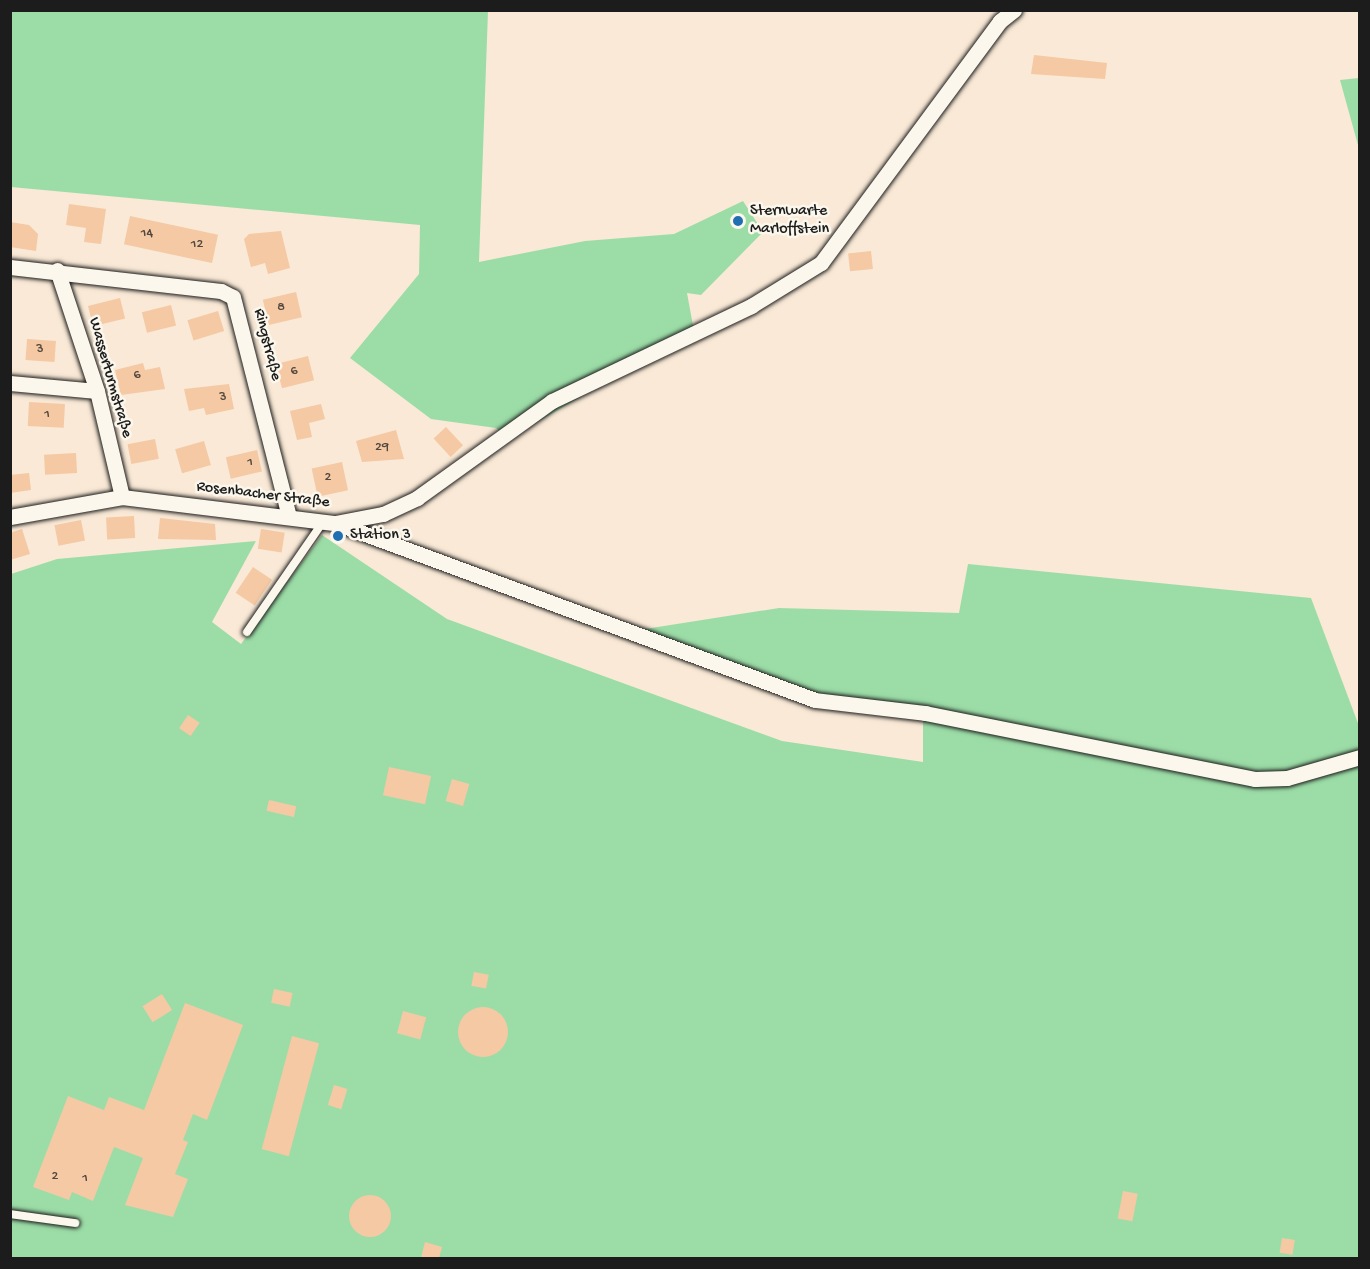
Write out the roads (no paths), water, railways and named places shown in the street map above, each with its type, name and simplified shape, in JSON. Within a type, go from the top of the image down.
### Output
[{"type":"street","name":"Rosenbacher Straße","points":[[10,518],[122,497],[330,522],[383,514],[444,481],[490,443],[552,401],[751,306],[821,263],[1000,21],[1014,10]]},
{"type":"street","name":"Ringstraße","points":[[10,267],[57,270],[221,291],[233,297],[289,516]]},
{"type":"street","name":"Wasserturmstraße","points":[[57,270],[97,391],[122,497]]},
{"type":"street","points":[[10,383],[97,391]]},
{"type":"street","points":[[383,514],[386,542]]},
{"type":"street","points":[[330,522],[815,700],[925,712],[1255,779],[1287,778],[1359,757]]},
{"type":"lane","points":[[247,632],[330,522]]},
{"type":"lane","points":[[10,1214],[75,1223]]},
{"type":"place","name":"Sternwarte Marloffstein","points":[[738,221]]},
{"type":"place","name":"Station 3","points":[[338,536]]}]
